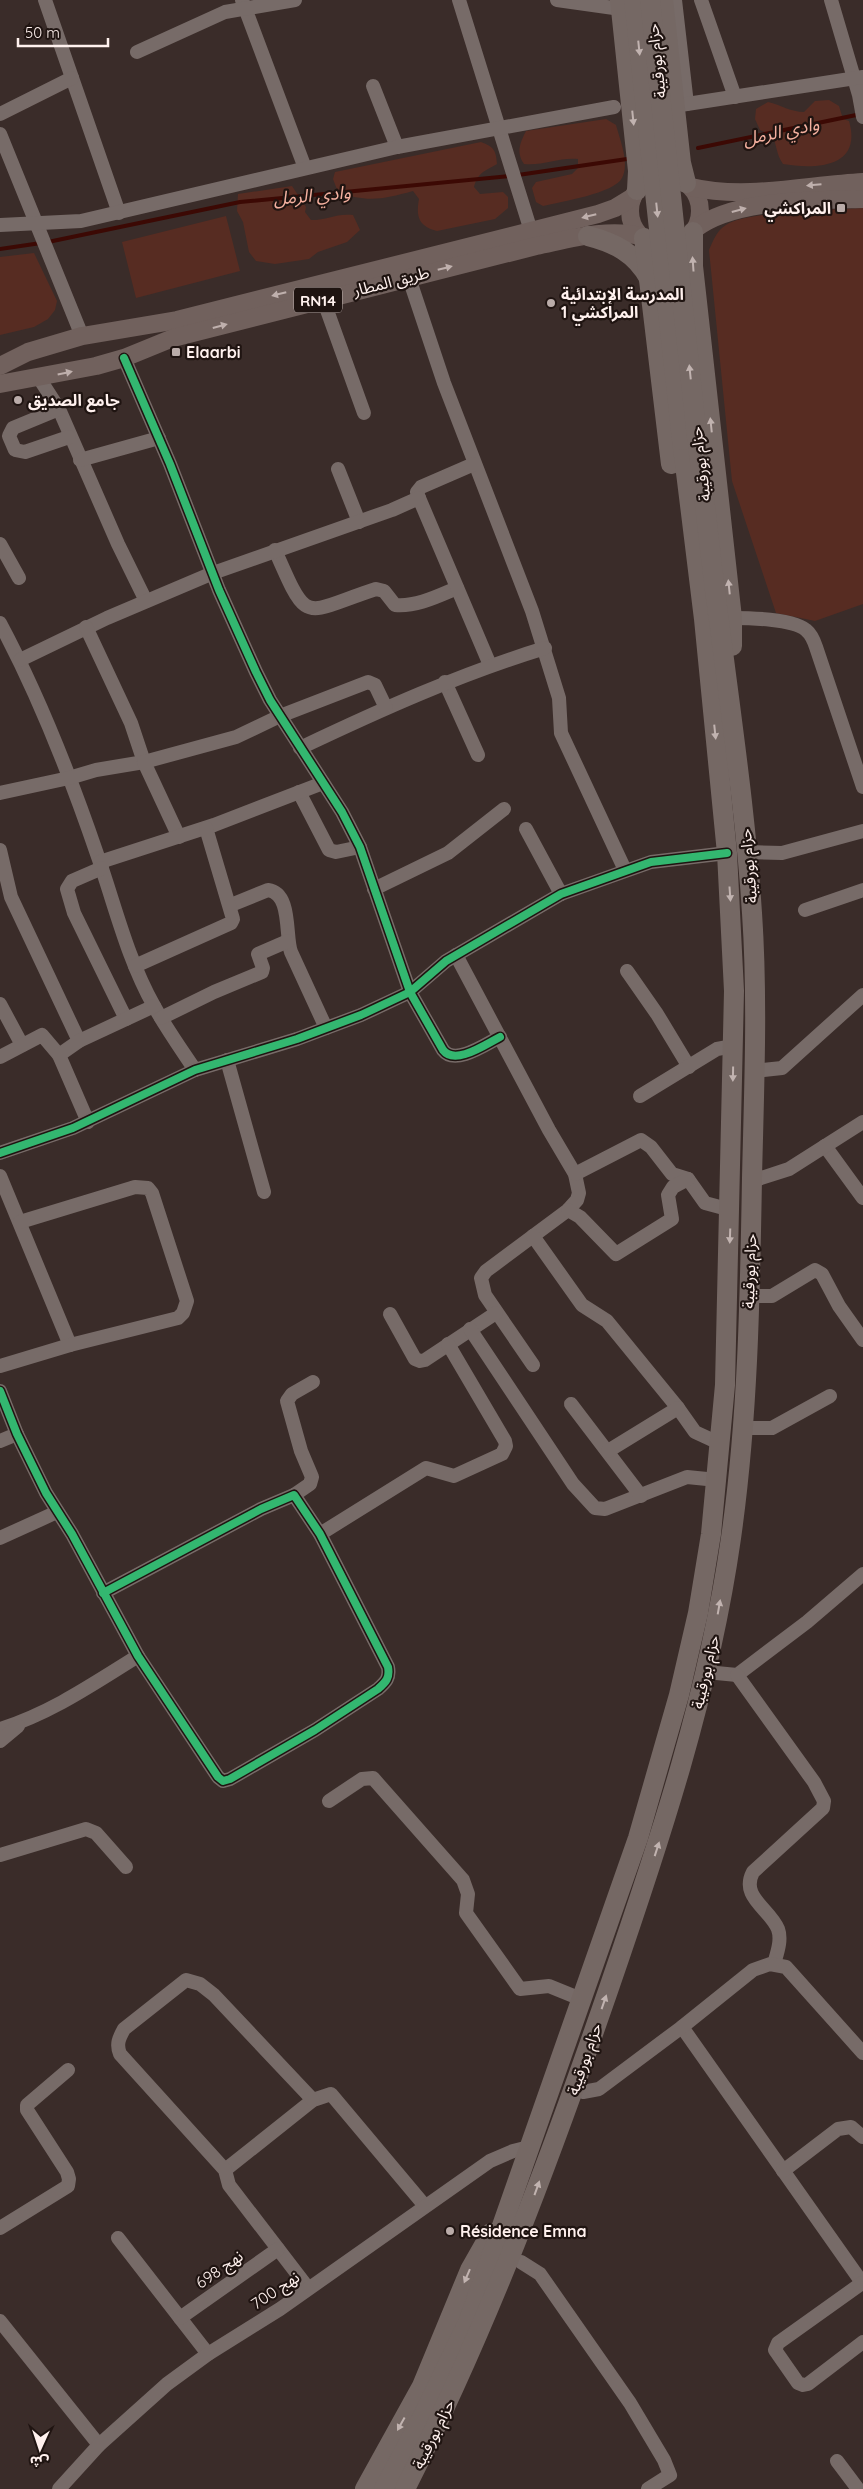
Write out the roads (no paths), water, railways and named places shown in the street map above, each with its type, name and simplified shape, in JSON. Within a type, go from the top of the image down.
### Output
[{"type":"highway","name":"حزام بورقيبة","points":[[650,0],[689,439]]},
{"type":"highway","points":[[664,0],[681,105],[681,163],[688,185]]},
{"type":"highway","points":[[625,3],[638,171],[635,194]]},
{"type":"highway","name":"حزام بورقيبة","points":[[384,2489],[422,2418],[469,2320],[574,2090],[657,1847],[680,1774],[706,1672],[731,1538],[743,1428],[749,1296],[754,1071],[753,936],[748,852],[721,705],[689,439],[625,3]]},
{"type":"highway","points":[[694,231],[693,266],[732,618],[721,705]]},
{"type":"highway","points":[[588,236],[610,242],[626,251],[641,265],[650,280]]},
{"type":"highway","points":[[642,237],[650,280],[689,610],[721,705]]},
{"type":"highway","name":"حزام بورقيبة","points":[[405,2489],[460,2378],[520,2207],[529,2147],[638,1838],[679,1695],[698,1614],[721,1444],[731,1210],[732,924],[721,705]]},
{"type":"highway","points":[[418,2489],[448,2435],[514,2286],[521,2262],[520,2207]]},
{"type":"highway","points":[[365,2489],[422,2386],[470,2270],[496,2224],[520,2207]]},
{"type":"main road","points":[[863,182],[745,193],[724,192],[688,185],[674,177],[662,176],[651,179],[635,194],[631,216],[634,226],[642,237],[662,246],[674,245],[684,240],[704,222],[722,214],[746,208],[819,200],[863,199]]},
{"type":"main road","points":[[688,185],[698,199],[700,210],[694,231]]},
{"type":"main road","name":"طريق المطار","points":[[488,250],[531,231],[615,208],[635,194]]},
{"type":"main road","name":"طريق المطار","points":[[0,366],[28,352],[82,336],[177,320],[406,270],[488,250],[588,236],[627,233],[642,237]]},
{"type":"main road","name":"طريق المطار","points":[[0,384],[35,379],[131,354],[173,338],[323,298],[406,270]]},
{"type":"main road","points":[[131,354],[137,341],[132,327]]},
{"type":"main road","points":[[28,352],[28,369],[35,379]]},
{"type":"street","points":[[45,0],[118,213]]},
{"type":"street","points":[[137,52],[243,4],[295,0]]},
{"type":"street","points":[[459,0],[531,231]]},
{"type":"street","points":[[557,0],[625,3]]},
{"type":"street","points":[[674,0],[681,105],[858,78]]},
{"type":"street","points":[[701,0],[735,97]]},
{"type":"street","points":[[831,0],[858,78],[863,117]]},
{"type":"street","points":[[243,4],[305,168]]},
{"type":"street","points":[[0,114],[72,78]]},
{"type":"street","points":[[373,86],[397,147]]},
{"type":"street","points":[[0,225],[81,221],[397,147],[614,107]]},
{"type":"street","points":[[0,134],[82,336]]},
{"type":"street","points":[[406,270],[474,464],[514,562],[545,648],[559,698],[561,733],[625,870]]},
{"type":"street","points":[[323,298],[364,413]]},
{"type":"street","points":[[131,354],[159,438],[213,573],[256,672],[280,716],[323,783],[360,847],[410,992],[443,1050],[449,1056],[459,1056],[500,1037]]},
{"type":"street","points":[[35,379],[59,409],[69,437],[146,600]]},
{"type":"street","points":[[59,409],[13,428],[9,436],[14,450],[26,452],[69,437]]},
{"type":"street","points":[[80,460],[159,438]]},
{"type":"street","points":[[474,464],[421,487],[417,492],[490,665]]},
{"type":"street","points":[[338,469],[359,522]]},
{"type":"street","points":[[20,660],[146,600],[213,573],[359,522],[419,498]]},
{"type":"street","points":[[0,544],[19,578]]},
{"type":"street","points":[[275,550],[294,594],[305,607],[312,609],[326,608],[376,589],[384,592],[394,605],[400,606],[430,599],[457,588]]},
{"type":"street","points":[[732,618],[760,618],[796,625],[807,631],[816,647],[859,760],[863,787]]},
{"type":"street","points":[[0,623],[20,660],[69,778],[135,966],[154,1006],[195,1070]]},
{"type":"street","points":[[86,627],[131,723],[144,762],[179,837]]},
{"type":"street","points":[[300,748],[445,682],[490,665],[545,648]]},
{"type":"street","points":[[0,793],[96,770],[144,762],[236,737],[280,716],[368,682],[375,685],[386,708]]},
{"type":"street","points":[[445,682],[478,754]]},
{"type":"street","points":[[126,1019],[74,913],[67,889],[72,881],[101,865],[206,828],[323,783]]},
{"type":"street","points":[[299,792],[329,850],[336,852],[360,847]]},
{"type":"street","points":[[374,889],[448,853],[504,809]]},
{"type":"street","points":[[135,966],[231,923],[233,914],[206,828]]},
{"type":"street","points":[[526,829],[561,894]]},
{"type":"street","points":[[748,852],[782,853],[863,831]]},
{"type":"street","points":[[0,850],[11,897],[79,1041]]},
{"type":"street","points":[[2,1148],[58,1134],[88,1122],[195,1070],[361,1015],[410,992],[437,967],[561,894],[625,870],[668,858],[727,853]]},
{"type":"street","points":[[230,905],[256,893],[268,890],[274,890],[278,894],[288,922],[288,941],[291,952],[326,1028]]},
{"type":"street","points":[[805,910],[863,890]]},
{"type":"street","points":[[161,1018],[214,992],[262,972],[263,968],[258,954],[288,941]]},
{"type":"street","points":[[456,955],[548,1130],[575,1174],[579,1193],[577,1200],[568,1210],[483,1274],[481,1286],[496,1313],[534,1365]]},
{"type":"street","points":[[627,972],[657,1014],[689,1067]]},
{"type":"street","points":[[754,1071],[782,1068],[863,995]]},
{"type":"street","points":[[0,1004],[22,1045]]},
{"type":"street","points":[[59,1055],[79,1041],[154,1006]]},
{"type":"street","points":[[0,1057],[42,1035],[59,1055],[88,1122]]},
{"type":"street","points":[[640,1096],[717,1049],[733,1046]]},
{"type":"street","points":[[226,1060],[264,1192]]},
{"type":"street","points":[[752,1181],[789,1169],[863,1122]]},
{"type":"street","points":[[575,1174],[641,1140],[651,1147],[672,1174],[688,1179],[705,1203],[731,1210]]},
{"type":"street","points":[[825,1146],[863,1198]]},
{"type":"street","points":[[0,1176],[70,1345]]},
{"type":"street","points":[[568,1210],[580,1216],[616,1254],[672,1219],[668,1195],[673,1186],[688,1179]]},
{"type":"street","points":[[0,1366],[70,1345],[178,1318],[183,1313],[187,1301],[152,1193],[148,1188],[135,1187],[20,1222]]},
{"type":"street","points":[[533,1236],[582,1305],[607,1321],[678,1408],[694,1432],[721,1444]]},
{"type":"street","points":[[749,1296],[772,1296],[815,1270],[822,1274],[839,1306],[863,1340]]},
{"type":"street","points":[[390,1314],[418,1361],[425,1360],[496,1313]]},
{"type":"street","points":[[470,1330],[553,1456],[586,1501],[595,1508],[605,1509],[687,1477],[717,1480]]},
{"type":"street","points":[[320,1534],[426,1468],[454,1476],[502,1454],[506,1446],[505,1441],[448,1344]]},
{"type":"street","points":[[103,1593],[261,1509],[294,1495],[310,1484],[312,1477],[301,1451],[287,1401],[292,1394],[313,1382]]},
{"type":"street","points":[[0,1392],[17,1434],[57,1512],[72,1534],[138,1656],[214,1772],[223,1780],[230,1779],[315,1730],[378,1689],[386,1682],[389,1676],[388,1667],[320,1534],[294,1495]]},
{"type":"street","points":[[743,1428],[772,1428],[830,1396]]},
{"type":"street","points":[[571,1404],[641,1496]]},
{"type":"street","points":[[608,1451],[678,1408]]},
{"type":"street","points":[[0,1441],[17,1434]]},
{"type":"street","points":[[0,1538],[57,1512]]},
{"type":"street","points":[[706,1672],[736,1675],[807,1622],[863,1574]]},
{"type":"street","points":[[0,1729],[25,1721],[59,1705],[138,1656]]},
{"type":"street","points":[[736,1675],[818,1788],[824,1802],[823,1808],[753,1872],[749,1880],[752,1895],[778,1928],[778,1949],[774,1964]]},
{"type":"street","points":[[0,1741],[25,1721]]},
{"type":"street","points":[[329,1801],[362,1779],[373,1778],[463,1880],[468,1894],[466,1913],[520,1989],[549,1986],[581,1999]]},
{"type":"street","points":[[0,1855],[86,1829],[96,1833],[126,1867]]},
{"type":"street","points":[[574,2090],[593,2092],[599,2089],[682,2028],[753,1970],[774,1964],[786,1967],[863,2053]]},
{"type":"street","points":[[308,2288],[229,2185],[225,2170],[120,2054],[118,2048],[119,2038],[124,2029],[186,1980],[200,1984],[214,1995],[313,2100]]},
{"type":"street","points":[[682,2028],[863,2284],[778,2342],[775,2350],[798,2383],[803,2386],[863,2342]]},
{"type":"street","points":[[0,2228],[68,2186],[67,2172],[27,2110],[27,2105],[68,2070]]},
{"type":"street","points":[[225,2170],[313,2100],[331,2094],[425,2206]]},
{"type":"street","points":[[783,2171],[838,2129],[851,2127],[863,2137]]},
{"type":"street","name":"نهج 700","points":[[59,2489],[99,2445],[166,2384],[490,2161],[513,2151],[529,2147]]},
{"type":"street","points":[[118,2238],[208,2354]]},
{"type":"street","name":"نهج 698","points":[[180,2318],[278,2249]]},
{"type":"street","points":[[521,2262],[540,2274],[630,2403],[664,2460],[670,2474],[648,2489]]},
{"type":"street","points":[[0,2321],[99,2445]]},
{"type":"street","points":[[836,2461],[858,2489]]},
{"type":"waterway","name":"وادي الرمل","points":[[698,148],[861,114]]},
{"type":"waterway","name":"وادي الرمل","points":[[518,175],[627,159]]},
{"type":"waterway","name":"وادي الرمل","points":[[48,242],[240,202],[511,176]]},
{"type":"waterway","name":"وادي الرمل","points":[[0,249],[41,243]]},
{"type":"place","name":"المراكشي","points":[[841,208]]},
{"type":"place","name":"المدرسة الإبتدائية المراكشي 1","points":[[551,303]]},
{"type":"place","name":"Elaarbi","points":[[176,352]]},
{"type":"place","name":"جامع الصديق","points":[[18,400]]},
{"type":"place","name":"Résidence Emna","points":[[450,2231]]}]
